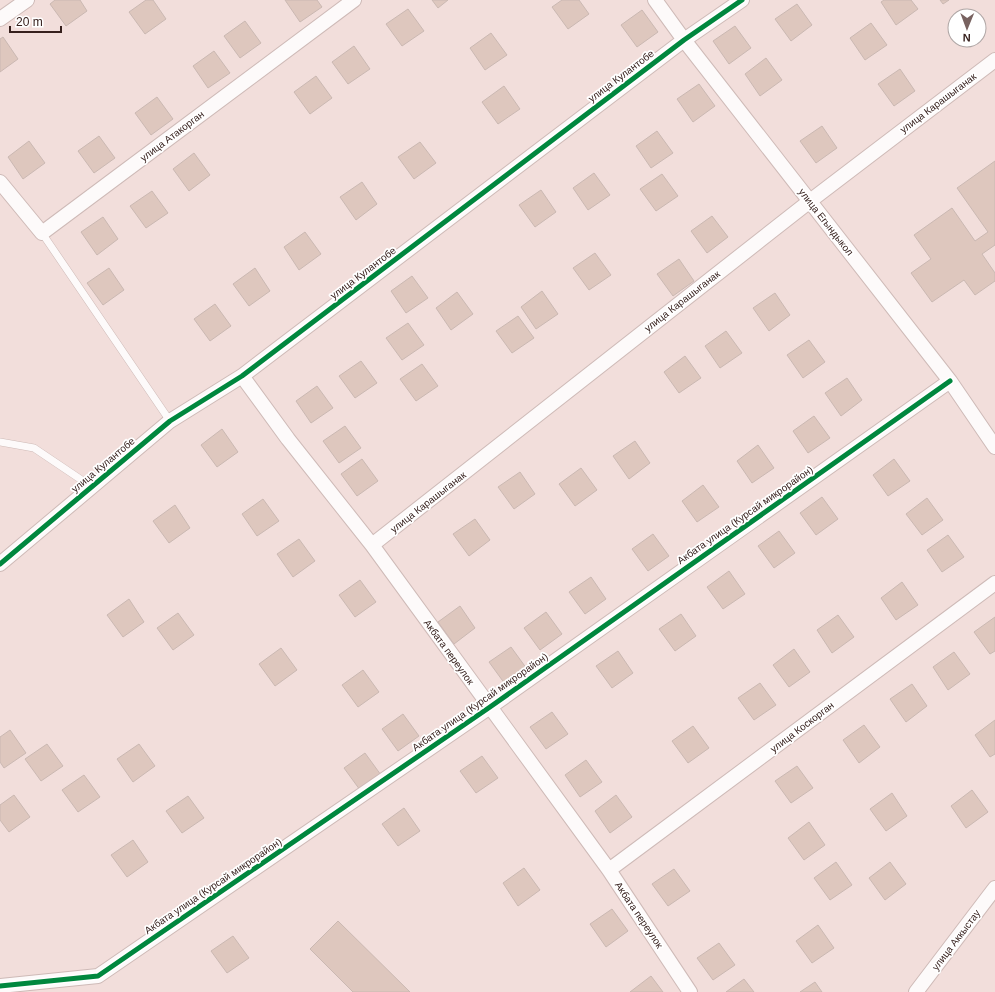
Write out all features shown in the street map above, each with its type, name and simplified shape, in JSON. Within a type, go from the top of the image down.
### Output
[{"type":"street","name":"улица Атакорган","points":[[42,233],[354,0]]},
{"type":"street","name":"улица Егындыкол","points":[[655,0],[684,40],[950,381],[995,446]]},
{"type":"street","name":"улица Кулантобе","points":[[0,564],[170,421],[242,376],[684,40],[742,0]]},
{"type":"street","points":[[0,19],[23,1]]},
{"type":"street","name":"улица Карашыганак","points":[[372,546],[810,201],[995,60]]},
{"type":"street","points":[[0,182],[42,233]]},
{"type":"street","name":"Акбата переулок","points":[[242,376],[288,439],[372,546],[609,870],[690,992]]},
{"type":"street","name":"Акбата улица (Курсай микрорайон)","points":[[0,986],[98,976],[490,707],[950,381]]},
{"type":"street","name":"улица Коскорган","points":[[609,870],[995,583]]},
{"type":"street","name":"улица Аккыстау","points":[[916,992],[995,888]]},
{"type":"lane","points":[[42,233],[170,421]]},
{"type":"lane","points":[[0,442],[34,448],[92,486]]},
{"type":"building","points":[[55,0],[80,0],[87,11],[66,26],[50,4]]},
{"type":"building","points":[[146,0],[153,0],[166,19],[145,34],[129,12]]},
{"type":"building","points":[[285,0],[317,0],[322,7],[300,22]]},
{"type":"building","points":[[432,0],[448,0],[438,8]]},
{"type":"building","points":[[562,0],[579,0],[589,14],[568,29],[552,7]]},
{"type":"building","points":[[884,0],[911,0],[918,9],[896,25],[881,2]]},
{"type":"building","points":[[940,0],[949,0],[943,4]]},
{"type":"building","points":[[797,4],[812,25],[791,41],[775,19]]},
{"type":"building","points":[[408,9],[424,31],[402,46],[386,24]]},
{"type":"building","points":[[642,10],[658,32],[637,47],[621,25]]},
{"type":"building","points":[[245,21],[261,43],[240,58],[224,36]]},
{"type":"building","points":[[871,23],[887,45],[865,60],[850,38]]},
{"type":"building","points":[[735,26],[751,48],[729,64],[713,41]]},
{"type":"building","points":[[491,33],[507,55],[485,70],[470,48]]},
{"type":"building","points":[[3,37],[18,59],[0,72],[0,39]]},
{"type":"building","points":[[354,46],[370,69],[348,84],[332,62]]},
{"type":"building","points":[[214,51],[230,73],[208,88],[193,66]]},
{"type":"building","points":[[766,58],[782,80],[760,96],[745,74]]},
{"type":"building","points":[[900,69],[915,91],[894,106],[878,84]]},
{"type":"building","points":[[316,76],[332,98],[310,114],[294,92]]},
{"type":"building","points":[[699,84],[715,106],[693,122],[677,99]]},
{"type":"building","points":[[504,86],[520,109],[498,124],[482,102]]},
{"type":"building","points":[[157,97],[173,119],[151,135],[135,113]]},
{"type":"building","points":[[822,126],[837,148],[816,163],[800,141]]},
{"type":"building","points":[[657,131],[673,153],[651,168],[636,146]]},
{"type":"building","points":[[99,136],[115,158],[94,173],[78,151]]},
{"type":"building","points":[[29,141],[45,163],[23,179],[8,157]]},
{"type":"building","points":[[420,142],[436,163],[414,179],[398,157]]},
{"type":"building","points":[[194,153],[210,175],[189,191],[173,169]]},
{"type":"building","points":[[995,161],[995,245],[982,254],[995,273],[995,281],[975,295],[964,280],[932,302],[911,273],[931,259],[914,235],[952,208],[975,241],[988,232],[957,188]]},
{"type":"building","points":[[594,173],[610,195],[588,210],[573,188]]},
{"type":"building","points":[[662,174],[678,196],[656,211],[640,189]]},
{"type":"building","points":[[362,182],[377,204],[356,220],[340,197]]},
{"type":"building","points":[[541,190],[556,212],[535,227],[519,205]]},
{"type":"building","points":[[152,191],[168,213],[146,228],[130,206]]},
{"type":"building","points":[[712,216],[728,237],[707,253],[691,231]]},
{"type":"building","points":[[103,217],[118,239],[97,255],[81,232]]},
{"type":"building","points":[[305,232],[321,254],[299,270],[284,247]]},
{"type":"building","points":[[595,253],[611,275],[589,290],[573,268]]},
{"type":"building","points":[[679,259],[694,281],[673,296],[657,274]]},
{"type":"building","points":[[109,268],[124,290],[103,305],[87,283]]},
{"type":"building","points":[[255,268],[270,291],[249,306],[233,284]]},
{"type":"building","points":[[412,276],[428,298],[406,313],[391,291]]},
{"type":"building","points":[[542,291],[558,314],[536,329],[521,307]]},
{"type":"building","points":[[457,292],[473,314],[451,330],[436,308]]},
{"type":"building","points":[[775,293],[790,315],[769,331],[753,308]]},
{"type":"building","points":[[215,304],[231,326],[210,341],[194,319]]},
{"type":"building","points":[[518,316],[534,338],[512,353],[496,331]]},
{"type":"building","points":[[408,323],[424,345],[402,360],[386,338]]},
{"type":"building","points":[[726,331],[742,353],[720,368],[705,346]]},
{"type":"building","points":[[809,340],[825,362],[803,378],[787,355]]},
{"type":"building","points":[[685,356],[701,378],[679,393],[664,372]]},
{"type":"building","points":[[361,361],[377,383],[355,398],[339,376]]},
{"type":"building","points":[[422,364],[438,386],[416,401],[400,379]]},
{"type":"building","points":[[847,378],[862,400],[841,416],[825,393]]},
{"type":"building","points":[[317,386],[333,408],[311,423],[296,401]]},
{"type":"building","points":[[814,416],[830,438],[808,453],[793,431]]},
{"type":"building","points":[[345,426],[361,448],[339,463],[323,441]]},
{"type":"building","points":[[222,429],[238,452],[217,467],[201,445]]},
{"type":"building","points":[[635,441],[650,463],[629,479],[613,456]]},
{"type":"building","points":[[758,445],[774,468],[752,483],[737,461]]},
{"type":"building","points":[[362,459],[378,481],[357,496],[341,474]]},
{"type":"building","points":[[894,459],[910,481],[888,496],[873,475]]},
{"type":"building","points":[[581,468],[597,490],[575,506],[559,484]]},
{"type":"building","points":[[520,472],[535,494],[514,509],[498,487]]},
{"type":"building","points":[[703,485],[719,507],[697,522],[682,501]]},
{"type":"building","points":[[822,497],[838,519],[816,535],[800,513]]},
{"type":"building","points":[[927,498],[943,520],[922,535],[906,514]]},
{"type":"building","points":[[263,499],[279,521],[257,536],[242,514]]},
{"type":"building","points":[[175,505],[190,528],[169,543],[153,521]]},
{"type":"building","points":[[475,519],[490,540],[469,556],[453,534]]},
{"type":"building","points":[[779,531],[795,553],[774,568],[758,546]]},
{"type":"building","points":[[653,534],[669,556],[648,571],[632,549]]},
{"type":"building","points":[[948,535],[964,557],[942,572],[927,550]]},
{"type":"building","points":[[299,539],[315,561],[293,577],[277,554]]},
{"type":"building","points":[[729,571],[745,594],[723,609],[707,587]]},
{"type":"building","points":[[591,577],[606,599],[585,614],[569,592]]},
{"type":"building","points":[[360,580],[376,602],[355,617],[339,595]]},
{"type":"building","points":[[902,582],[918,605],[896,620],[881,598]]},
{"type":"building","points":[[129,599],[144,622],[123,637],[107,615]]},
{"type":"building","points":[[460,606],[475,628],[454,644],[438,622]]},
{"type":"building","points":[[546,612],[562,634],[540,650],[524,628]]},
{"type":"building","points":[[178,613],[194,635],[173,650],[157,628]]},
{"type":"building","points":[[681,614],[696,636],[675,651],[659,629]]},
{"type":"building","points":[[838,615],[854,637],[832,653],[817,630]]},
{"type":"building","points":[[995,617],[995,651],[990,654],[974,632]]},
{"type":"building","points":[[511,647],[527,669],[505,684],[489,662]]},
{"type":"building","points":[[281,648],[297,670],[275,686],[259,664]]},
{"type":"building","points":[[794,649],[810,672],[789,687],[773,665]]},
{"type":"building","points":[[618,651],[633,673],[612,688],[596,666]]},
{"type":"building","points":[[954,652],[970,674],[948,690],[933,667]]},
{"type":"building","points":[[363,670],[379,692],[358,707],[342,685]]},
{"type":"building","points":[[760,683],[776,705],[754,720],[738,698]]},
{"type":"building","points":[[912,684],[927,706],[906,722],[890,699]]},
{"type":"building","points":[[552,712],[568,734],[546,749],[530,727]]},
{"type":"building","points":[[403,714],[419,736],[398,751],[382,729]]},
{"type":"building","points":[[995,720],[995,754],[990,757],[975,735]]},
{"type":"building","points":[[864,725],[880,747],[859,763],[843,740]]},
{"type":"building","points":[[693,726],[709,748],[688,763],[672,741]]},
{"type":"building","points":[[10,730],[26,753],[4,768],[0,762],[0,737]]},
{"type":"building","points":[[47,744],[63,766],[41,781],[25,759]]},
{"type":"building","points":[[139,744],[155,766],[133,782],[117,759]]},
{"type":"building","points":[[365,753],[381,775],[360,790],[344,768]]},
{"type":"building","points":[[482,756],[498,778],[476,793],[460,771]]},
{"type":"building","points":[[586,760],[602,782],[580,797],[565,775]]},
{"type":"building","points":[[797,766],[813,788],[791,803],[775,781]]},
{"type":"building","points":[[84,775],[100,797],[78,812],[62,790]]},
{"type":"building","points":[[972,790],[988,812],[966,828],[951,806]]},
{"type":"building","points":[[892,793],[907,816],[886,831],[870,809]]},
{"type":"building","points":[[14,795],[30,817],[9,832],[0,820],[0,805]]},
{"type":"building","points":[[616,795],[632,817],[610,833],[595,811]]},
{"type":"building","points":[[188,796],[204,818],[182,833],[166,811]]},
{"type":"building","points":[[404,808],[420,831],[398,846],[382,824]]},
{"type":"building","points":[[809,822],[825,845],[804,860],[788,838]]},
{"type":"building","points":[[133,840],[148,862],[127,877],[111,855]]},
{"type":"building","points":[[836,862],[852,885],[830,900],[814,878]]},
{"type":"building","points":[[890,862],[906,884],[885,900],[869,878]]},
{"type":"building","points":[[524,868],[540,890],[518,906],[503,883]]},
{"type":"building","points":[[674,869],[690,891],[668,906],[652,884]]},
{"type":"building","points":[[612,909],[628,931],[606,947],[590,924]]},
{"type":"building","points":[[338,921],[410,992],[353,992],[310,949]]},
{"type":"building","points":[[818,925],[834,948],[812,963],[796,941]]},
{"type":"building","points":[[233,936],[249,958],[227,973],[211,951]]},
{"type":"building","points":[[719,943],[735,965],[713,980],[697,958]]},
{"type":"building","points":[[651,976],[663,992],[630,992]]},
{"type":"building","points":[[744,979],[754,992],[726,992]]},
{"type":"building","points":[[815,982],[822,992],[800,992]]},
{"type":"cycle path","points":[[0,564],[170,421],[242,376],[684,40],[742,0]]},
{"type":"cycle path","points":[[0,986],[98,976],[490,707],[950,381]]}]
